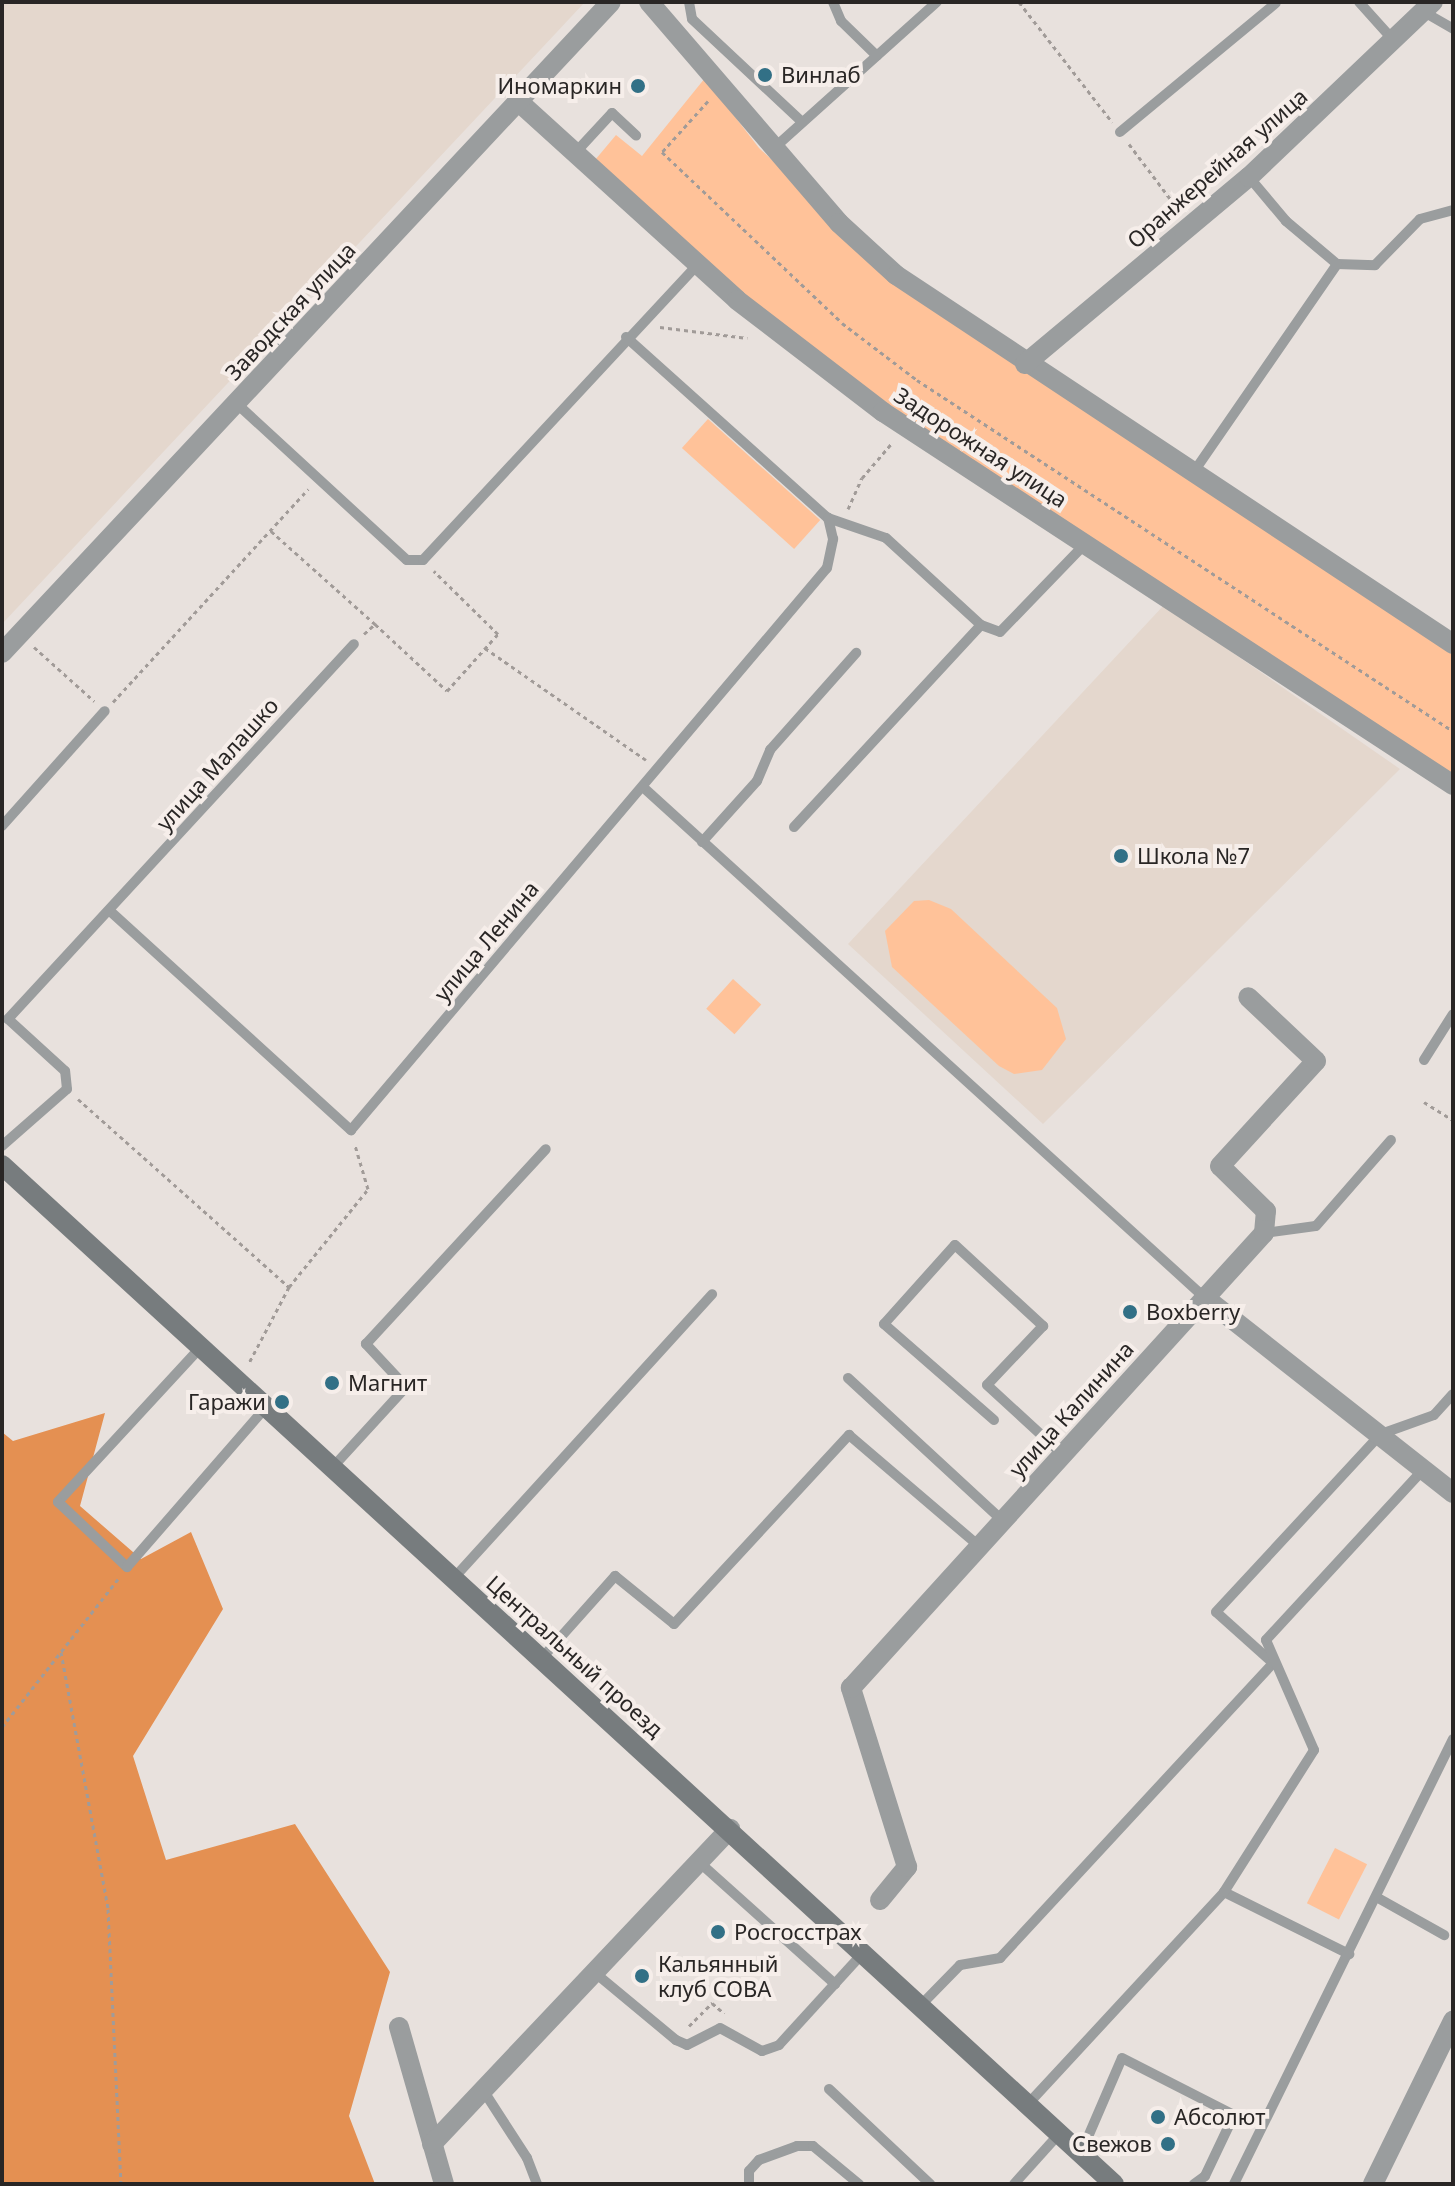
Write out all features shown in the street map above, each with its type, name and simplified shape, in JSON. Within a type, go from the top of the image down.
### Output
[{"type":"main road","name":"Центральный проезд","points":[[2,1165],[199,1349],[730,1829],[1114,2184]]},
{"type":"street","name":"Заводская улица","points":[[2,653],[611,2]]},
{"type":"street","points":[[649,2],[839,223],[896,275],[1193,474],[1450,636]]},
{"type":"street","name":"Оранжерейная улица","points":[[1025,364],[1249,177],[1428,7]]},
{"type":"street","name":"Задорожная улица","points":[[519,102],[737,300],[907,425],[1453,785]]},
{"type":"street","points":[[1248,997],[1316,1061],[1220,1166],[1266,1211],[1264,1233]]},
{"type":"street","name":"улица Калинина","points":[[880,1900],[907,1867],[851,1688],[1264,1233]]},
{"type":"street","points":[[1204,1297],[1453,1493]]},
{"type":"street","points":[[432,2144],[730,1829]]},
{"type":"street","points":[[1373,2184],[1453,2021]]},
{"type":"street","points":[[399,2027],[444,2184]]},
{"type":"lane","points":[[689,2],[692,19],[802,122]]},
{"type":"lane","points":[[833,2],[841,21],[877,56]]},
{"type":"lane","points":[[773,149],[937,2]]},
{"type":"lane","points":[[1359,2],[1394,41]]},
{"type":"lane","points":[[1120,132],[1276,3]]},
{"type":"lane","points":[[1428,7],[1453,29]]},
{"type":"lane","points":[[576,152],[612,113],[636,135]]},
{"type":"lane","points":[[1249,177],[1286,221],[1337,264],[1375,265],[1420,219],[1453,210]]},
{"type":"lane","points":[[236,403],[407,560],[423,560],[626,337],[698,264]]},
{"type":"lane","points":[[1193,474],[1337,264]]},
{"type":"lane","points":[[626,337],[828,518],[843,520],[886,538],[981,625],[1000,632],[1085,544]]},
{"type":"lane","name":"улица Ленина","points":[[351,1130],[660,770],[827,568],[833,539],[828,518]]},
{"type":"lane","points":[[794,827],[981,625]]},
{"type":"lane","name":"улица Малашко","points":[[5,1016],[110,911],[354,644]]},
{"type":"lane","points":[[702,842],[757,781],[770,750],[856,653]]},
{"type":"lane","points":[[2,826],[105,711]]},
{"type":"lane","points":[[644,788],[1204,1297]]},
{"type":"lane","points":[[110,911],[351,1130]]},
{"type":"lane","points":[[2,1146],[67,1089],[65,1071],[5,1016]]},
{"type":"lane","points":[[1424,1060],[1451,1019]]},
{"type":"lane","points":[[1264,1233],[1316,1226],[1391,1140]]},
{"type":"lane","points":[[332,1468],[406,1387],[366,1344],[546,1149]]},
{"type":"lane","points":[[994,1420],[884,1324],[955,1245],[1043,1326],[987,1385],[1062,1454]]},
{"type":"lane","points":[[453,1579],[712,1294]]},
{"type":"lane","points":[[199,1349],[58,1502],[127,1567],[265,1408]]},
{"type":"lane","points":[[848,1378],[1002,1520]]},
{"type":"lane","points":[[1273,1663],[1216,1612],[1381,1434],[1434,1415],[1453,1394]]},
{"type":"lane","points":[[542,1658],[615,1576],[674,1624],[849,1435],[979,1546]]},
{"type":"lane","points":[[1028,2104],[1224,1892],[1314,1750],[1273,1663],[1266,1640],[1424,1469]]},
{"type":"lane","points":[[921,2005],[960,1965],[1000,1958],[1273,1663]]},
{"type":"lane","points":[[1234,2184],[1378,1898],[1453,1739]]},
{"type":"lane","points":[[699,1862],[835,1984]]},
{"type":"lane","points":[[1224,1892],[1349,1954]]},
{"type":"lane","points":[[1378,1898],[1444,1935]]},
{"type":"lane","points":[[594,1972],[676,2040],[687,2045],[720,2028],[762,2051],[779,2045],[863,1953]]},
{"type":"lane","points":[[1081,2153],[1122,2058],[1234,2115],[1205,2176],[1194,2184]]},
{"type":"lane","points":[[829,2089],[930,2184]]},
{"type":"lane","points":[[483,2090],[527,2158],[537,2184]]},
{"type":"lane","points":[[1014,2184],[1060,2133]]},
{"type":"lane","points":[[749,2184],[749,2171],[759,2160],[797,2146],[813,2146],[859,2184]]},
{"type":"path","points":[[1019,2],[1190,225]]},
{"type":"path","points":[[721,86],[662,152],[842,323],[917,380],[1453,731]]},
{"type":"path","points":[[640,324],[747,338]]},
{"type":"path","points":[[843,520],[862,478],[907,425]]},
{"type":"path","points":[[20,633],[105,711],[317,478]]},
{"type":"path","points":[[271,531],[447,691],[498,634],[423,560]]},
{"type":"path","points":[[354,644],[375,624]]},
{"type":"path","points":[[485,648],[660,770]]},
{"type":"path","points":[[67,1089],[289,1287]]},
{"type":"path","points":[[1424,1102],[1453,1120]]},
{"type":"path","points":[[240,1385],[289,1287],[368,1189],[351,1130]]},
{"type":"path","points":[[2,1727],[127,1567]]},
{"type":"path","points":[[61,1652],[108,1909],[121,2184]]},
{"type":"path","points":[[681,2029],[712,2003],[736,2022]]},
{"type":"shaded area","points":[[2,2],[585,2],[2,624]]},
{"type":"shaded area","points":[[705,78],[759,148],[896,275],[1453,644],[1453,789],[883,412],[590,166],[616,135],[642,156]]},
{"type":"shaded area","points":[[708,419],[820,520],[794,549],[682,448]]},
{"type":"shaded area","name":"Школа №7","points":[[1164,605],[1400,769],[1043,1124],[848,944]]},
{"type":"shaded area","points":[[929,900],[951,909],[1057,1008],[1066,1039],[1042,1070],[1014,1074],[999,1066],[892,967],[885,931],[914,901]]},
{"type":"shaded area","points":[[733,979],[761,1004],[734,1034],[706,1009]]},
{"type":"shaded area","points":[[105,1413],[80,1506],[141,1559],[191,1532],[223,1609],[133,1756],[166,1860],[295,1824],[390,1972],[349,2116],[375,2184],[2,2184],[2,1432],[13,1441]]},
{"type":"shaded area","points":[[1335,1848],[1367,1864],[1339,1920],[1307,1903]]},
{"type":"place","name":"Винлаб","points":[[765,75]]},
{"type":"place","name":"Иномаркин","points":[[638,86]]},
{"type":"place","name":"Школа №7","points":[[1121,856]]},
{"type":"place","name":"Boxberry","points":[[1130,1312]]},
{"type":"place","name":"Магнит","points":[[332,1383]]},
{"type":"place","name":"Гаражи","points":[[282,1402]]},
{"type":"place","name":"Росгосстрах","points":[[718,1932]]},
{"type":"place","name":"Кальянный клуб СОВА","points":[[642,1976]]},
{"type":"place","name":"Абсолют","points":[[1158,2117]]},
{"type":"place","name":"Свежов","points":[[1168,2144]]}]
